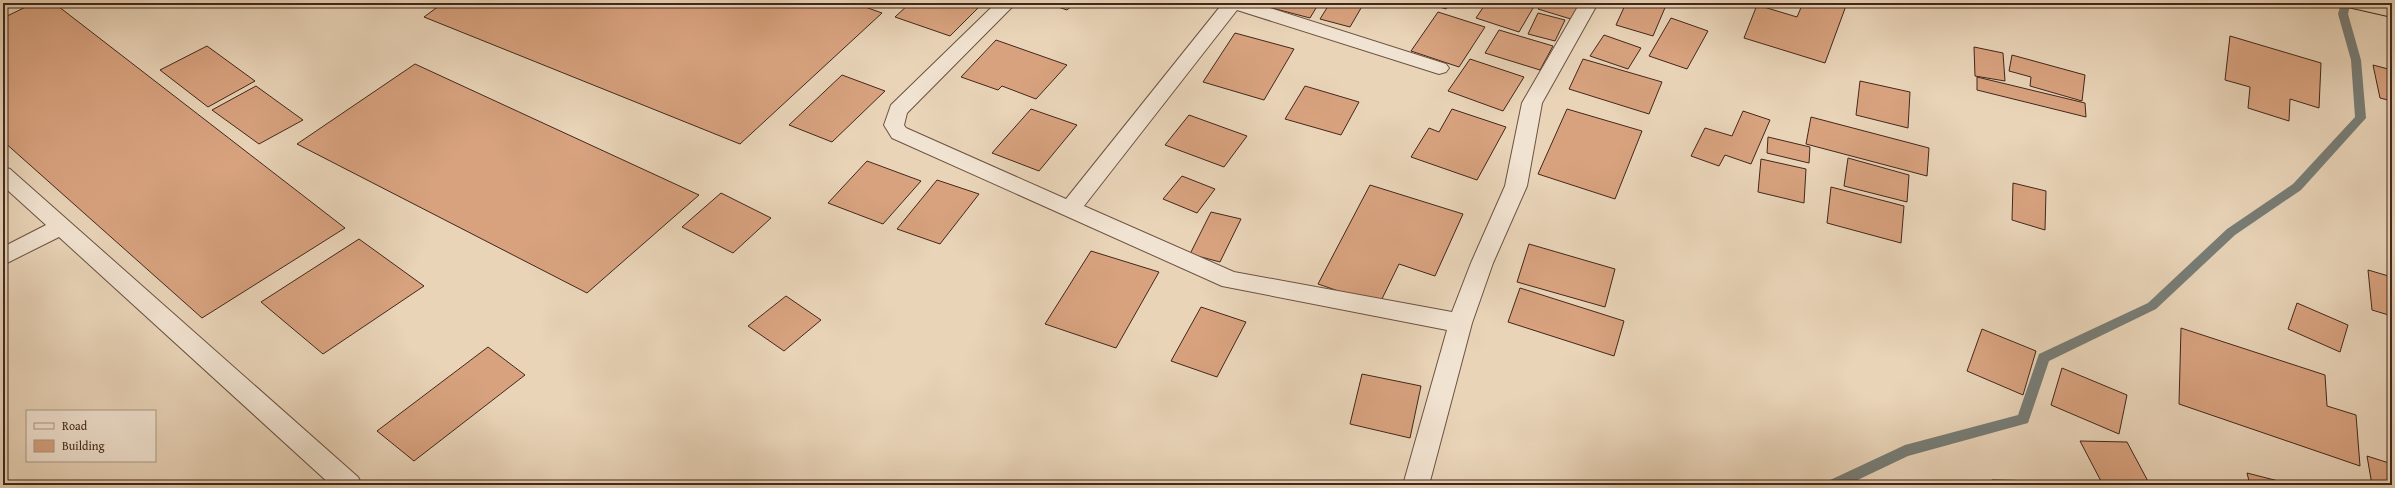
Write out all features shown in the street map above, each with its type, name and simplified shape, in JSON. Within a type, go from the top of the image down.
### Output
[{"type":"highway","points":[[2354,3],[2392,11]]},
{"type":"street","points":[[1007,3],[898,110],[894,125],[899,133],[1230,280],[1460,323]]},
{"type":"street","points":[[1070,209],[1234,3],[1439,68]]},
{"type":"street","points":[[1416,485],[1460,323],[1482,263],[1516,186],[1532,103],[1589,3]]},
{"type":"street","points":[[3,174],[349,485]]},
{"type":"street","points":[[3,257],[62,226]]},
{"type":"building","points":[[34,3],[54,3],[345,228],[202,318],[3,141],[3,18]]},
{"type":"building","points":[[443,3],[854,3],[882,13],[740,144],[424,17]]},
{"type":"building","points":[[910,3],[982,4],[950,36],[895,17]]},
{"type":"building","points":[[1046,3],[1075,3],[1067,10]]},
{"type":"building","points":[[1275,3],[1319,3],[1310,18],[1272,8]]},
{"type":"building","points":[[1330,3],[1364,3],[1350,27],[1320,19]]},
{"type":"building","points":[[1427,3],[1450,3],[1446,9]]},
{"type":"building","points":[[1486,3],[1536,3],[1519,32],[1476,18]]},
{"type":"building","points":[[1542,3],[1585,3],[1574,20],[1538,9]]},
{"type":"building","points":[[1626,3],[1667,3],[1653,36],[1616,25]]},
{"type":"building","points":[[1803,3],[1847,3],[1825,63],[1744,38],[1757,5],[1797,17]]},
{"type":"building","points":[[1438,12],[1485,27],[1459,67],[1411,51]]},
{"type":"building","points":[[1538,13],[1565,20],[1555,41],[1528,34]]},
{"type":"building","points":[[1671,18],[1708,31],[1687,69],[1649,56]]},
{"type":"building","points":[[1499,30],[1553,46],[1540,70],[1485,53]]},
{"type":"building","points":[[1235,33],[1294,49],[1264,100],[1203,82]]},
{"type":"building","points":[[1604,35],[1641,48],[1628,69],[1590,56]]},
{"type":"building","points":[[2230,36],[2321,63],[2319,108],[2290,99],[2289,121],[2248,108],[2250,87],[2225,80]]},
{"type":"building","points":[[996,40],[1067,65],[1036,99],[1002,86],[998,90],[961,77]]},
{"type":"building","points":[[207,46],[255,81],[208,107],[160,70]]},
{"type":"building","points":[[1974,47],[2003,53],[2005,81],[1975,76]]},
{"type":"building","points":[[2012,55],[2085,75],[2082,101],[2030,86],[2031,77],[2009,71]]},
{"type":"building","points":[[1470,59],[1524,77],[1503,111],[1448,91]]},
{"type":"building","points":[[1583,59],[1662,82],[1649,114],[1569,89]]},
{"type":"building","points":[[415,64],[699,195],[587,293],[297,144]]},
{"type":"building","points":[[2373,65],[2392,70],[2392,101],[2380,98]]},
{"type":"building","points":[[842,75],[885,91],[832,142],[789,125]]},
{"type":"building","points":[[1977,77],[2085,103],[2086,117],[1977,90]]},
{"type":"building","points":[[1860,81],[1910,92],[1908,128],[1856,115]]},
{"type":"building","points":[[256,86],[303,120],[259,144],[212,110]]},
{"type":"building","points":[[1305,86],[1359,102],[1341,135],[1285,119]]},
{"type":"building","points":[[1031,109],[1077,125],[1039,171],[992,153]]},
{"type":"building","points":[[1452,109],[1506,127],[1477,180],[1411,157],[1429,128],[1439,132]]},
{"type":"building","points":[[1567,109],[1642,131],[1615,199],[1538,174]]},
{"type":"building","points":[[1743,111],[1770,120],[1751,164],[1725,155],[1719,166],[1691,156],[1705,128],[1732,136]]},
{"type":"building","points":[[1189,115],[1247,136],[1224,167],[1165,145]]},
{"type":"building","points":[[1811,117],[1929,148],[1927,176],[1806,144]]},
{"type":"building","points":[[1768,137],[1810,147],[1809,163],[1767,153]]},
{"type":"building","points":[[1848,158],[1909,175],[1907,202],[1844,186]]},
{"type":"building","points":[[1761,159],[1806,169],[1804,203],[1758,192]]},
{"type":"building","points":[[867,161],[921,181],[883,224],[828,203]]},
{"type":"building","points":[[1182,176],[1215,189],[1197,213],[1163,199]]},
{"type":"building","points":[[2388,179],[2392,180],[2392,211],[2388,210]]},
{"type":"building","points":[[937,180],[979,194],[940,244],[897,229]]},
{"type":"building","points":[[2013,183],[2046,191],[2045,230],[2012,220]]},
{"type":"building","points":[[1370,185],[1463,214],[1435,276],[1399,264],[1379,305],[1318,284]]},
{"type":"building","points":[[1831,187],[1904,206],[1901,243],[1827,223]]},
{"type":"building","points":[[721,193],[771,218],[733,253],[682,227]]},
{"type":"building","points":[[1211,212],[1241,219],[1220,262],[1190,254]]},
{"type":"building","points":[[359,239],[424,286],[323,354],[261,302]]},
{"type":"building","points":[[1529,244],[1615,269],[1605,307],[1517,282]]},
{"type":"building","points":[[1091,251],[1159,272],[1116,348],[1045,324]]},
{"type":"building","points":[[2368,270],[2392,277],[2392,316],[2372,310]]},
{"type":"building","points":[[1520,288],[1624,321],[1614,356],[1508,322]]},
{"type":"building","points":[[786,296],[821,320],[784,351],[748,326]]},
{"type":"building","points":[[2297,303],[2348,325],[2340,352],[2288,329]]},
{"type":"building","points":[[1201,307],[1246,322],[1217,377],[1171,361]]},
{"type":"building","points":[[2181,328],[2325,375],[2327,406],[2356,415],[2360,466],[2179,404]]},
{"type":"building","points":[[1982,329],[2036,351],[2023,395],[1967,371]]},
{"type":"building","points":[[488,347],[525,375],[414,461],[377,431]]},
{"type":"building","points":[[2062,368],[2127,395],[2119,434],[2051,405]]},
{"type":"building","points":[[1362,374],[1421,386],[1410,438],[1350,424]]},
{"type":"building","points":[[2080,441],[2127,442],[2150,485],[2103,485]]},
{"type":"building","points":[[2367,456],[2392,464],[2392,485],[2372,485]]},
{"type":"building","points":[[2247,473],[2294,485],[2250,485]]},
{"type":"building","points":[[1992,480],[2045,481],[2046,485],[1994,485]]},
{"type":"waterway","points":[[1833,485],[1905,451],[2023,419],[2044,358],[2152,306],[2231,232],[2297,187],[2361,118],[2356,60],[2343,14],[2345,5]]}]
